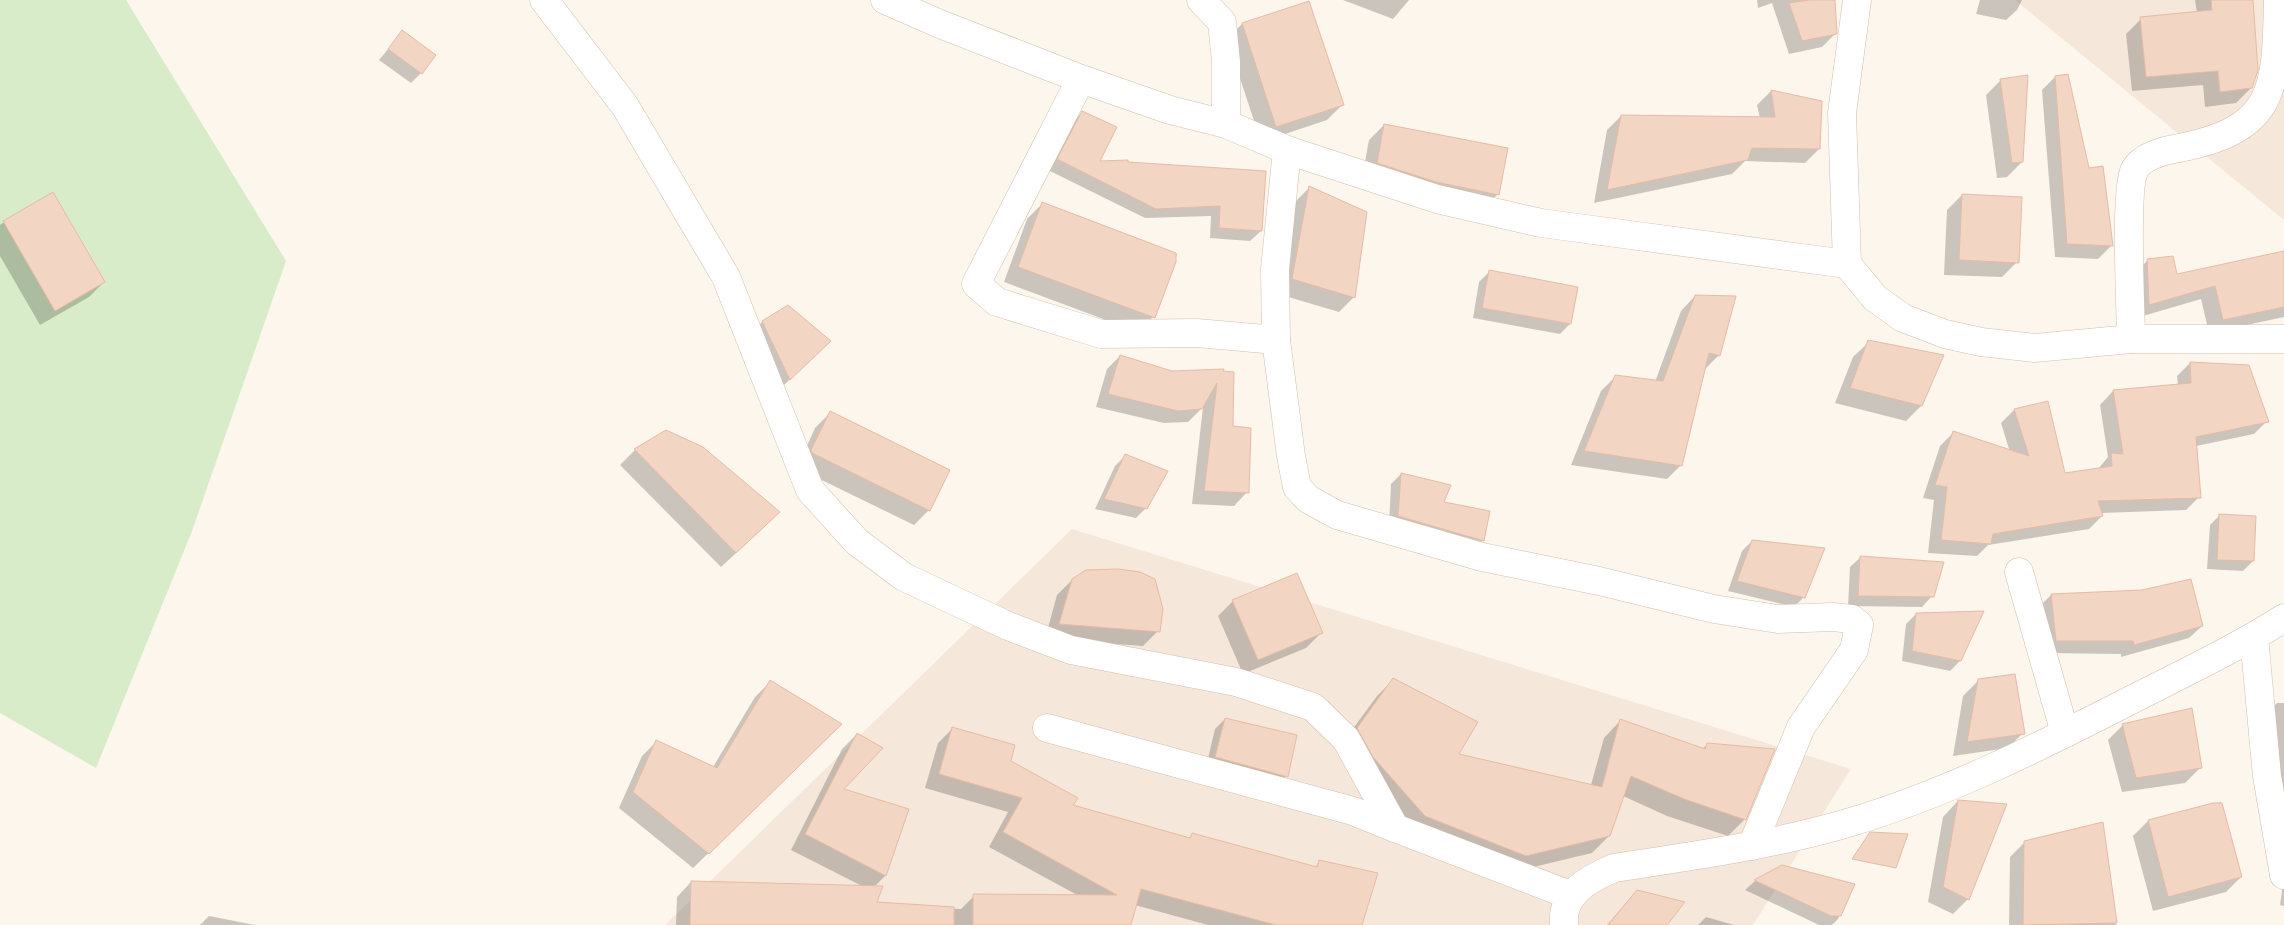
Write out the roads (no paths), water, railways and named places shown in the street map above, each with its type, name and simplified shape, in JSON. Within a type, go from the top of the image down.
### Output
[{"type":"street","points":[[544,0],[624,106],[726,277],[810,490],[857,542],[904,577],[1008,626],[1071,650],[1236,682],[1313,707],[1346,739],[1395,828]]},
{"type":"street","points":[[885,0],[940,24],[1081,79],[1170,110],[1226,124],[1287,150],[1437,199],[1541,223],[1847,264]]},
{"type":"street","points":[[1201,0],[1222,22],[1226,62],[1226,124]]},
{"type":"street","points":[[1858,0],[1842,113],[1847,264],[1875,298],[1903,318],[1945,334],[1981,342],[2035,348],[2131,339],[2284,339]]},
{"type":"street","points":[[2131,339],[2130,201],[2132,175],[2146,158],[2168,150],[2204,143],[2239,128],[2256,115],[2271,88],[2276,70],[2278,0]]},
{"type":"street","points":[[1081,79],[976,284],[997,302],[1101,334],[1197,333],[1276,340]]},
{"type":"street","points":[[1287,150],[1275,269],[1276,340],[1291,456],[1298,487],[1308,499],[1337,516],[1482,557],[1599,581],[1714,609],[1778,619],[1833,617],[1852,619],[1859,625],[1854,650],[1801,727],[1752,846]]},
{"type":"street","points":[[2019,572],[2066,733]]},
{"type":"street","points":[[1564,925],[1563,915],[1570,896],[1598,875],[1614,868],[1752,846],[1850,822],[1900,805],[1958,782],[2066,733],[2254,637],[2284,618]]},
{"type":"street","points":[[2254,637],[2267,776],[2284,875]]},
{"type":"street","points":[[1047,728],[1352,811],[1570,896]]}]
